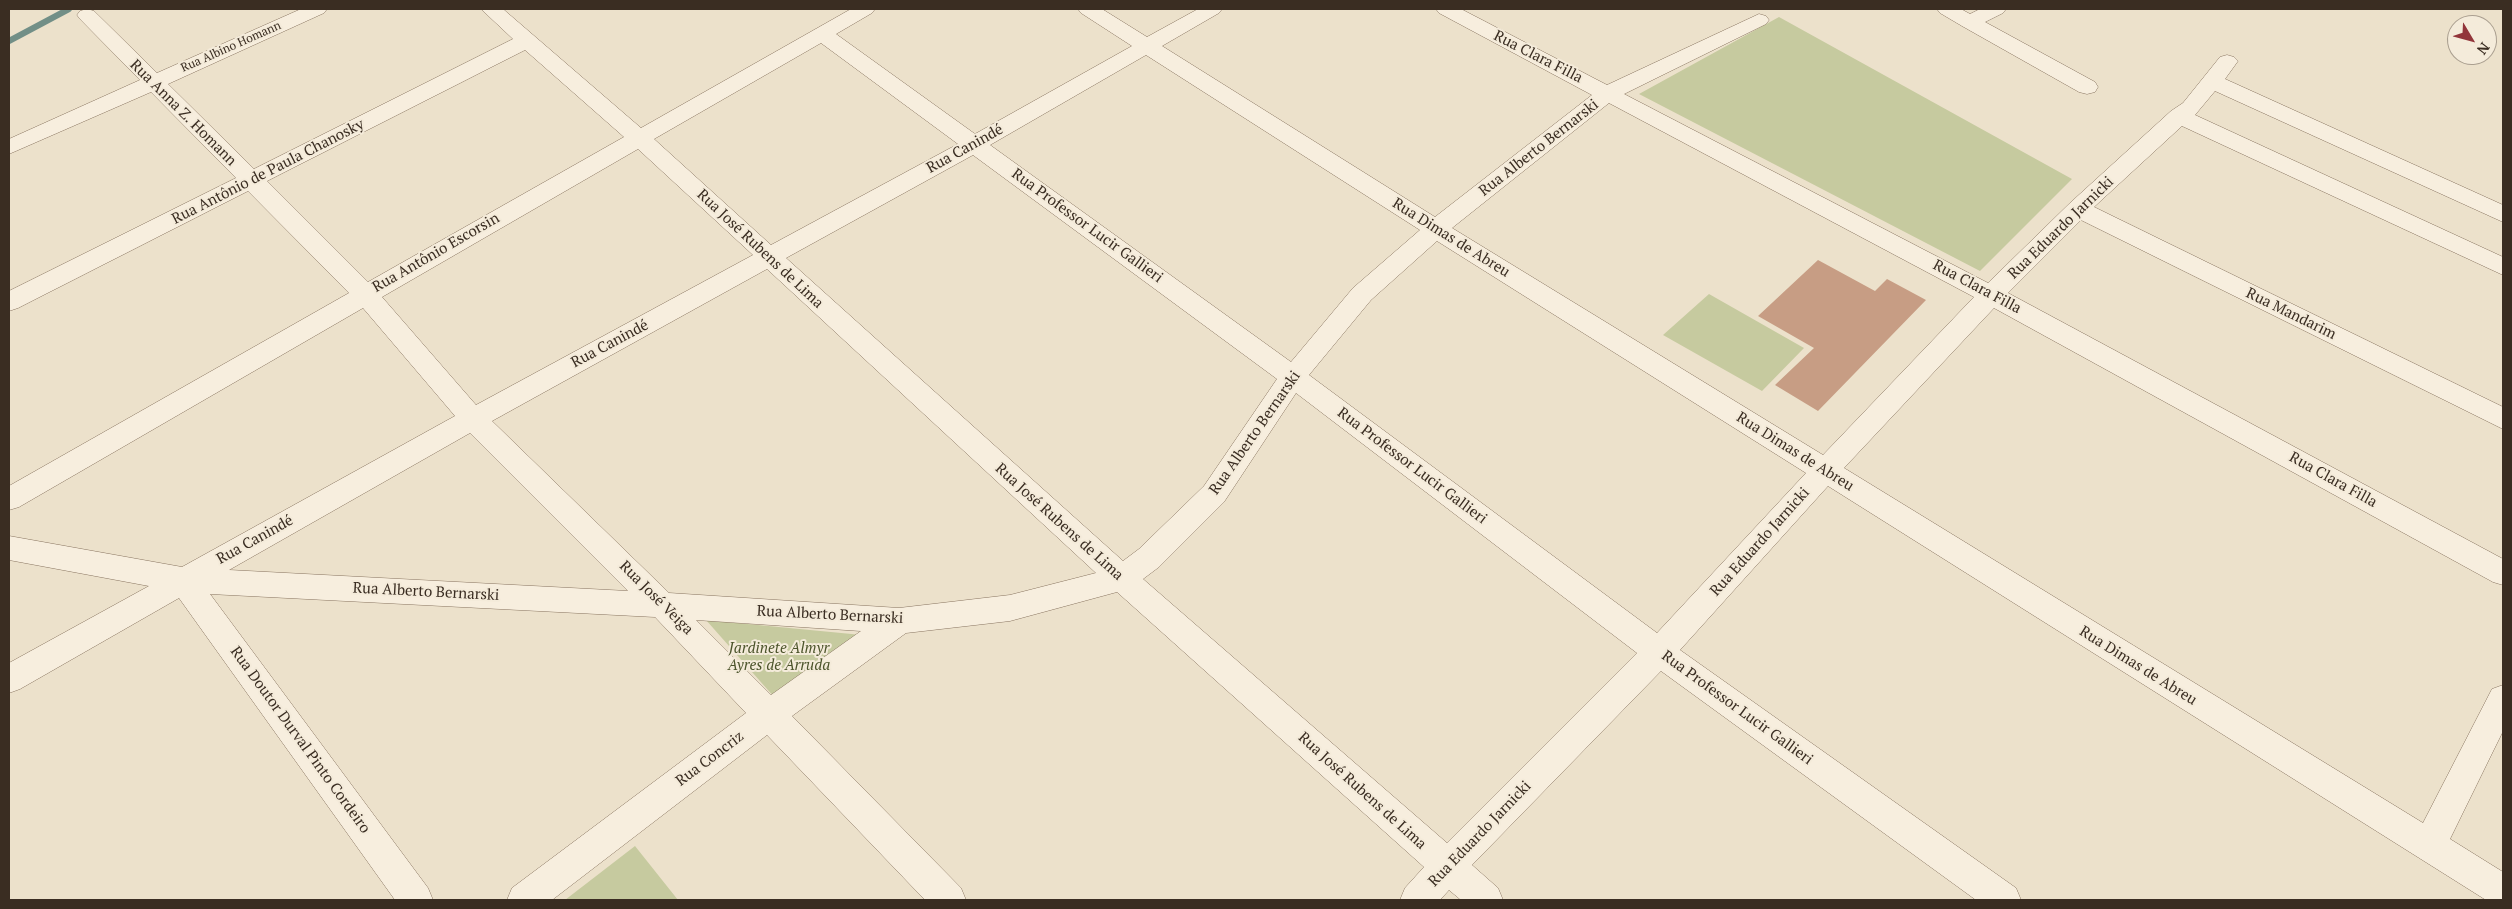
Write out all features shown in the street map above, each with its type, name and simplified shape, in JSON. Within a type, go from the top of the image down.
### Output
[{"type":"street","name":"Rua Albino Homann","points":[[9,147],[152,81],[317,9]]},
{"type":"street","name":"Rua José Rubens de Lima","points":[[491,9],[526,42],[638,137],[1122,578],[1486,900]]},
{"type":"street","name":"Rua Antônio Escorsin","points":[[9,500],[638,137],[865,9]]},
{"type":"street","name":"Rua Dimas de Abreu","points":[[1088,9],[1436,229],[2503,891]]},
{"type":"street","name":"Rua Canindé","points":[[9,680],[183,580],[975,144],[1212,9]]},
{"type":"street","name":"Rua Clara Filla","points":[[1446,9],[1991,295],[2503,573]]},
{"type":"street","name":"Rua Alberto Bernarski","points":[[9,548],[183,580],[662,604],[899,621],[1010,608],[1122,578],[1149,558],[1214,494],[1293,377],[1362,294],[1436,229],[1608,93],[1759,20],[1740,9]]},
{"type":"street","points":[[1947,9],[2087,86]]},
{"type":"street","points":[[1969,22],[1996,9]]},
{"type":"street","name":"Rua Anna Z. Homann","points":[[88,15],[365,294]]},
{"type":"street","name":"Rua Professor Lucir Gallieri","points":[[821,33],[1293,377],[1660,652],[2004,900]]},
{"type":"street","name":"Rua Antônio de Paula Chanosky","points":[[9,302],[526,42]]},
{"type":"street","name":"Rua Eduardo Jarnicki","points":[[1417,900],[1447,867],[1660,652],[1825,471],[1991,295],[2078,210],[2190,108],[2219,71],[2503,214]]},
{"type":"street","points":[[2179,116],[2503,267]]},
{"type":"street","name":"Rua Mandarim","points":[[2078,210],[2503,419]]},
{"type":"street","name":"Rua José Veiga","points":[[365,294],[473,419],[662,604],[949,900]]},
{"type":"street","name":"Rua Doutor Durval Pinto Cordeiro","points":[[183,580],[416,900]]},
{"type":"street","name":"Rua Concriz","points":[[524,900],[770,714],[899,621]]},
{"type":"street","points":[[2429,846],[2503,699]]},
{"type":"green space","points":[[1779,17],[2072,179],[1980,271],[1639,94]]},
{"type":"green space","points":[[1709,294],[1804,348],[1762,391],[1663,335]]},
{"type":"green space","name":"Jardinete Almyr Ayres de Arruda","points":[[706,620],[862,635],[775,698]]},
{"type":"green space","points":[[635,846],[678,900],[565,900]]},
{"type":"building","points":[[1818,260],[1875,291],[1887,279],[1926,300],[1818,411],[1775,385],[1814,348],[1758,316]]},
{"type":"waterway","points":[[9,41],[69,9]]}]
